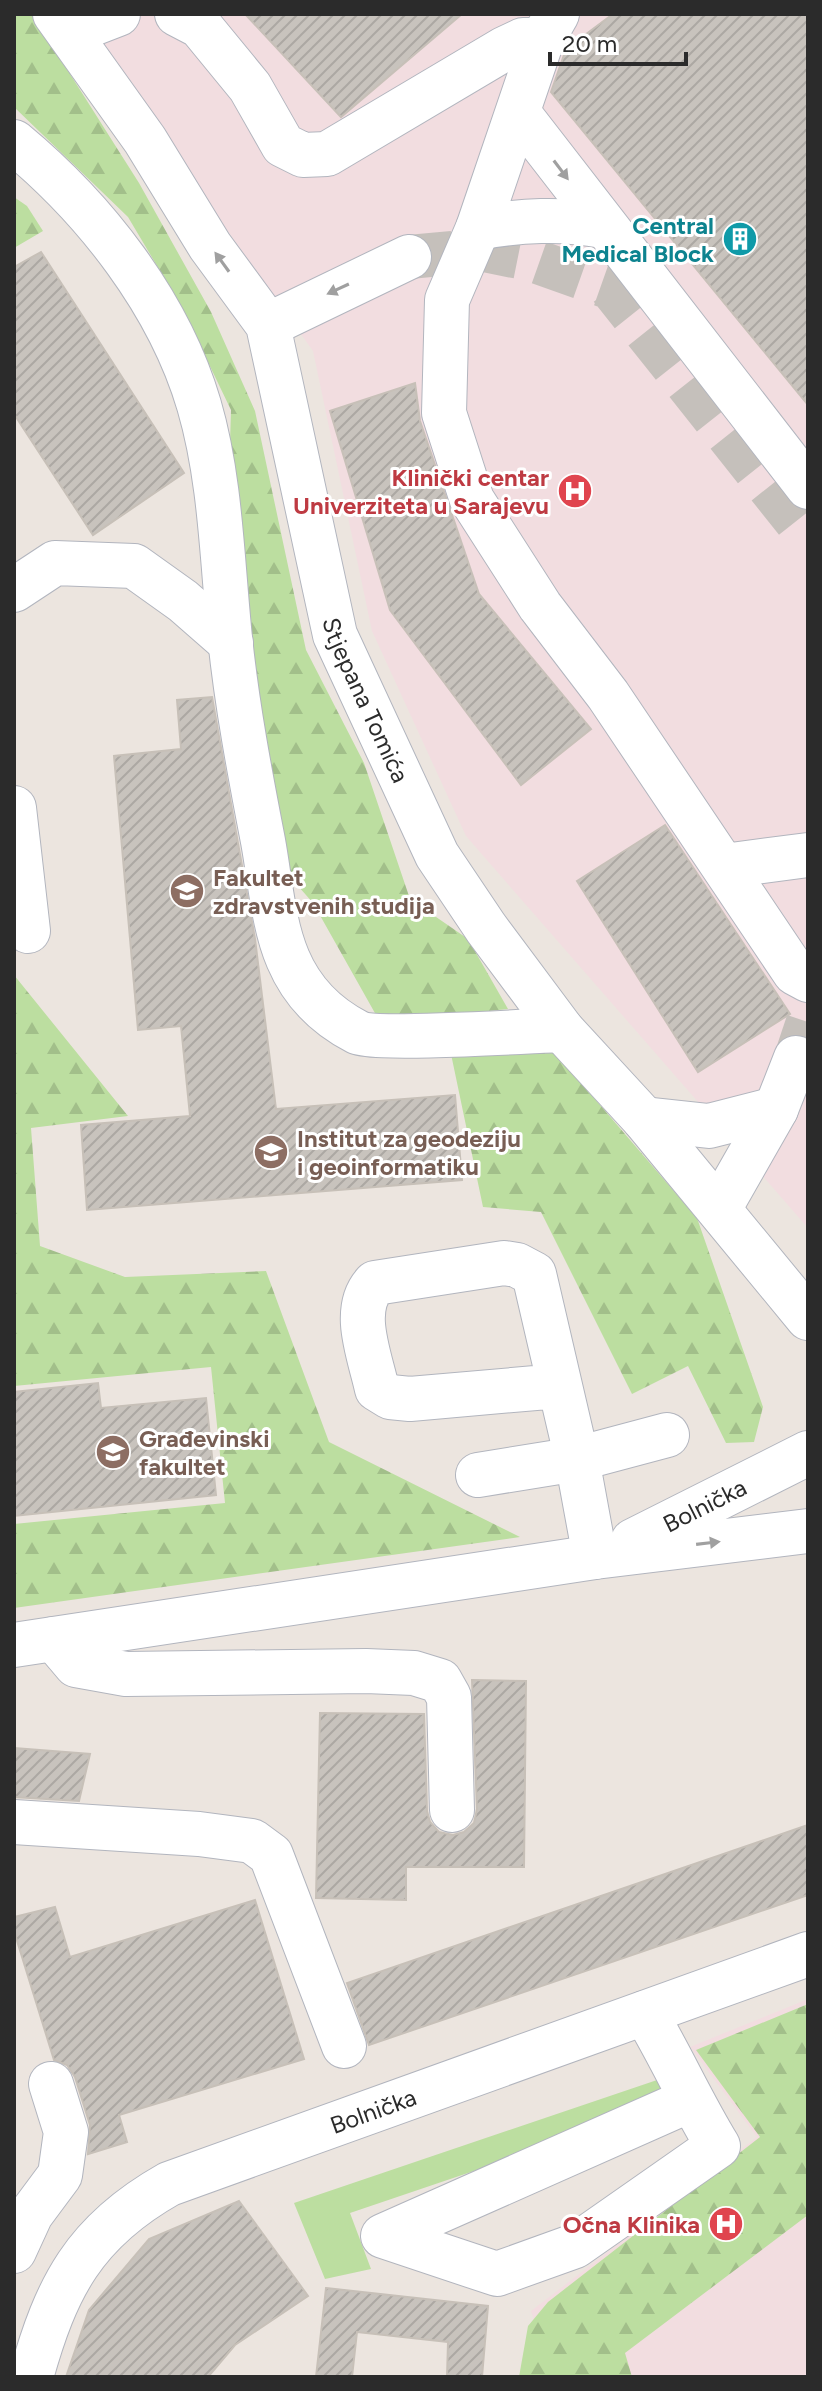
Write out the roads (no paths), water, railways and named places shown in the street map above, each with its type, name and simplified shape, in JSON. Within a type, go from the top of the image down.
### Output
[{"type":"street","points":[[62,23],[118,14]]},
{"type":"street","points":[[194,18],[250,87],[283,145],[303,155],[327,154],[504,49],[549,27]]},
{"type":"street","name":"Stjepana Tomića","points":[[62,23],[145,140],[210,246],[268,325],[335,635],[437,855],[562,1030],[644,1119],[808,1318]]},
{"type":"street","points":[[549,27],[478,228],[447,300],[444,413],[472,500],[540,606],[608,695],[724,866],[804,964]]},
{"type":"street","points":[[519,114],[808,487]]},
{"type":"street","points":[[14,142],[77,202],[116,249],[168,328],[198,402],[212,451],[231,643],[275,909],[287,957],[302,986],[324,1011],[361,1034],[562,1030]]},
{"type":"street","points":[[478,228],[523,220],[566,219],[604,226]]},
{"type":"street","points":[[268,325],[409,257]]},
{"type":"street","points":[[14,590],[55,563],[134,566],[183,601],[231,643]]},
{"type":"street","points":[[14,808],[28,931]]},
{"type":"street","points":[[724,866],[808,855]]},
{"type":"street","points":[[719,1209],[776,1109],[796,1058]]},
{"type":"street","points":[[644,1119],[709,1126],[776,1109]]},
{"type":"street","points":[[559,1386],[410,1399],[390,1397],[377,1389],[361,1313],[364,1295],[375,1283],[504,1263],[517,1265],[534,1274],[599,1557]]},
{"type":"street","points":[[478,1475],[577,1459],[667,1435]]},
{"type":"street","name":"Bolnička","points":[[599,1557],[808,1453]]},
{"type":"street","name":"Bolnička","points":[[34,1642],[599,1557],[808,1531]]},
{"type":"street","points":[[34,1642],[76,1665],[126,1674],[366,1671],[414,1673],[440,1681],[449,1697],[452,1810]]},
{"type":"street","points":[[14,1822],[199,1834],[252,1841],[271,1855],[344,2046]]},
{"type":"street","name":"Bolnička","points":[[31,2377],[46,2322],[63,2283],[83,2254],[146,2197],[169,2184],[808,1954]]},
{"type":"street","points":[[645,2013],[690,2100],[718,2146],[575,2246],[497,2274],[383,2236],[690,2100]]},
{"type":"street","points":[[14,2251],[31,2214],[60,2175],[66,2132],[51,2084]]},
{"type":"tunnel","points":[[409,257],[484,250],[529,259],[611,288],[808,536]]},
{"type":"tunnel","points":[[796,1058],[808,1022]]},
{"type":"place","name":"Central Medical Block","points":[[740,239]]},
{"type":"place","name":"Klinički centar Univerziteta u Sarajevu","points":[[575,491]]},
{"type":"place","name":"Fakultet zdravstvenih studija","points":[[187,891]]},
{"type":"place","name":"Institut za geodeziju i geoinformatiku","points":[[271,1152]]},
{"type":"place","name":"Građevinski fakultet","points":[[113,1452]]},
{"type":"place","name":"Očna Klinika","points":[[726,2224]]}]
